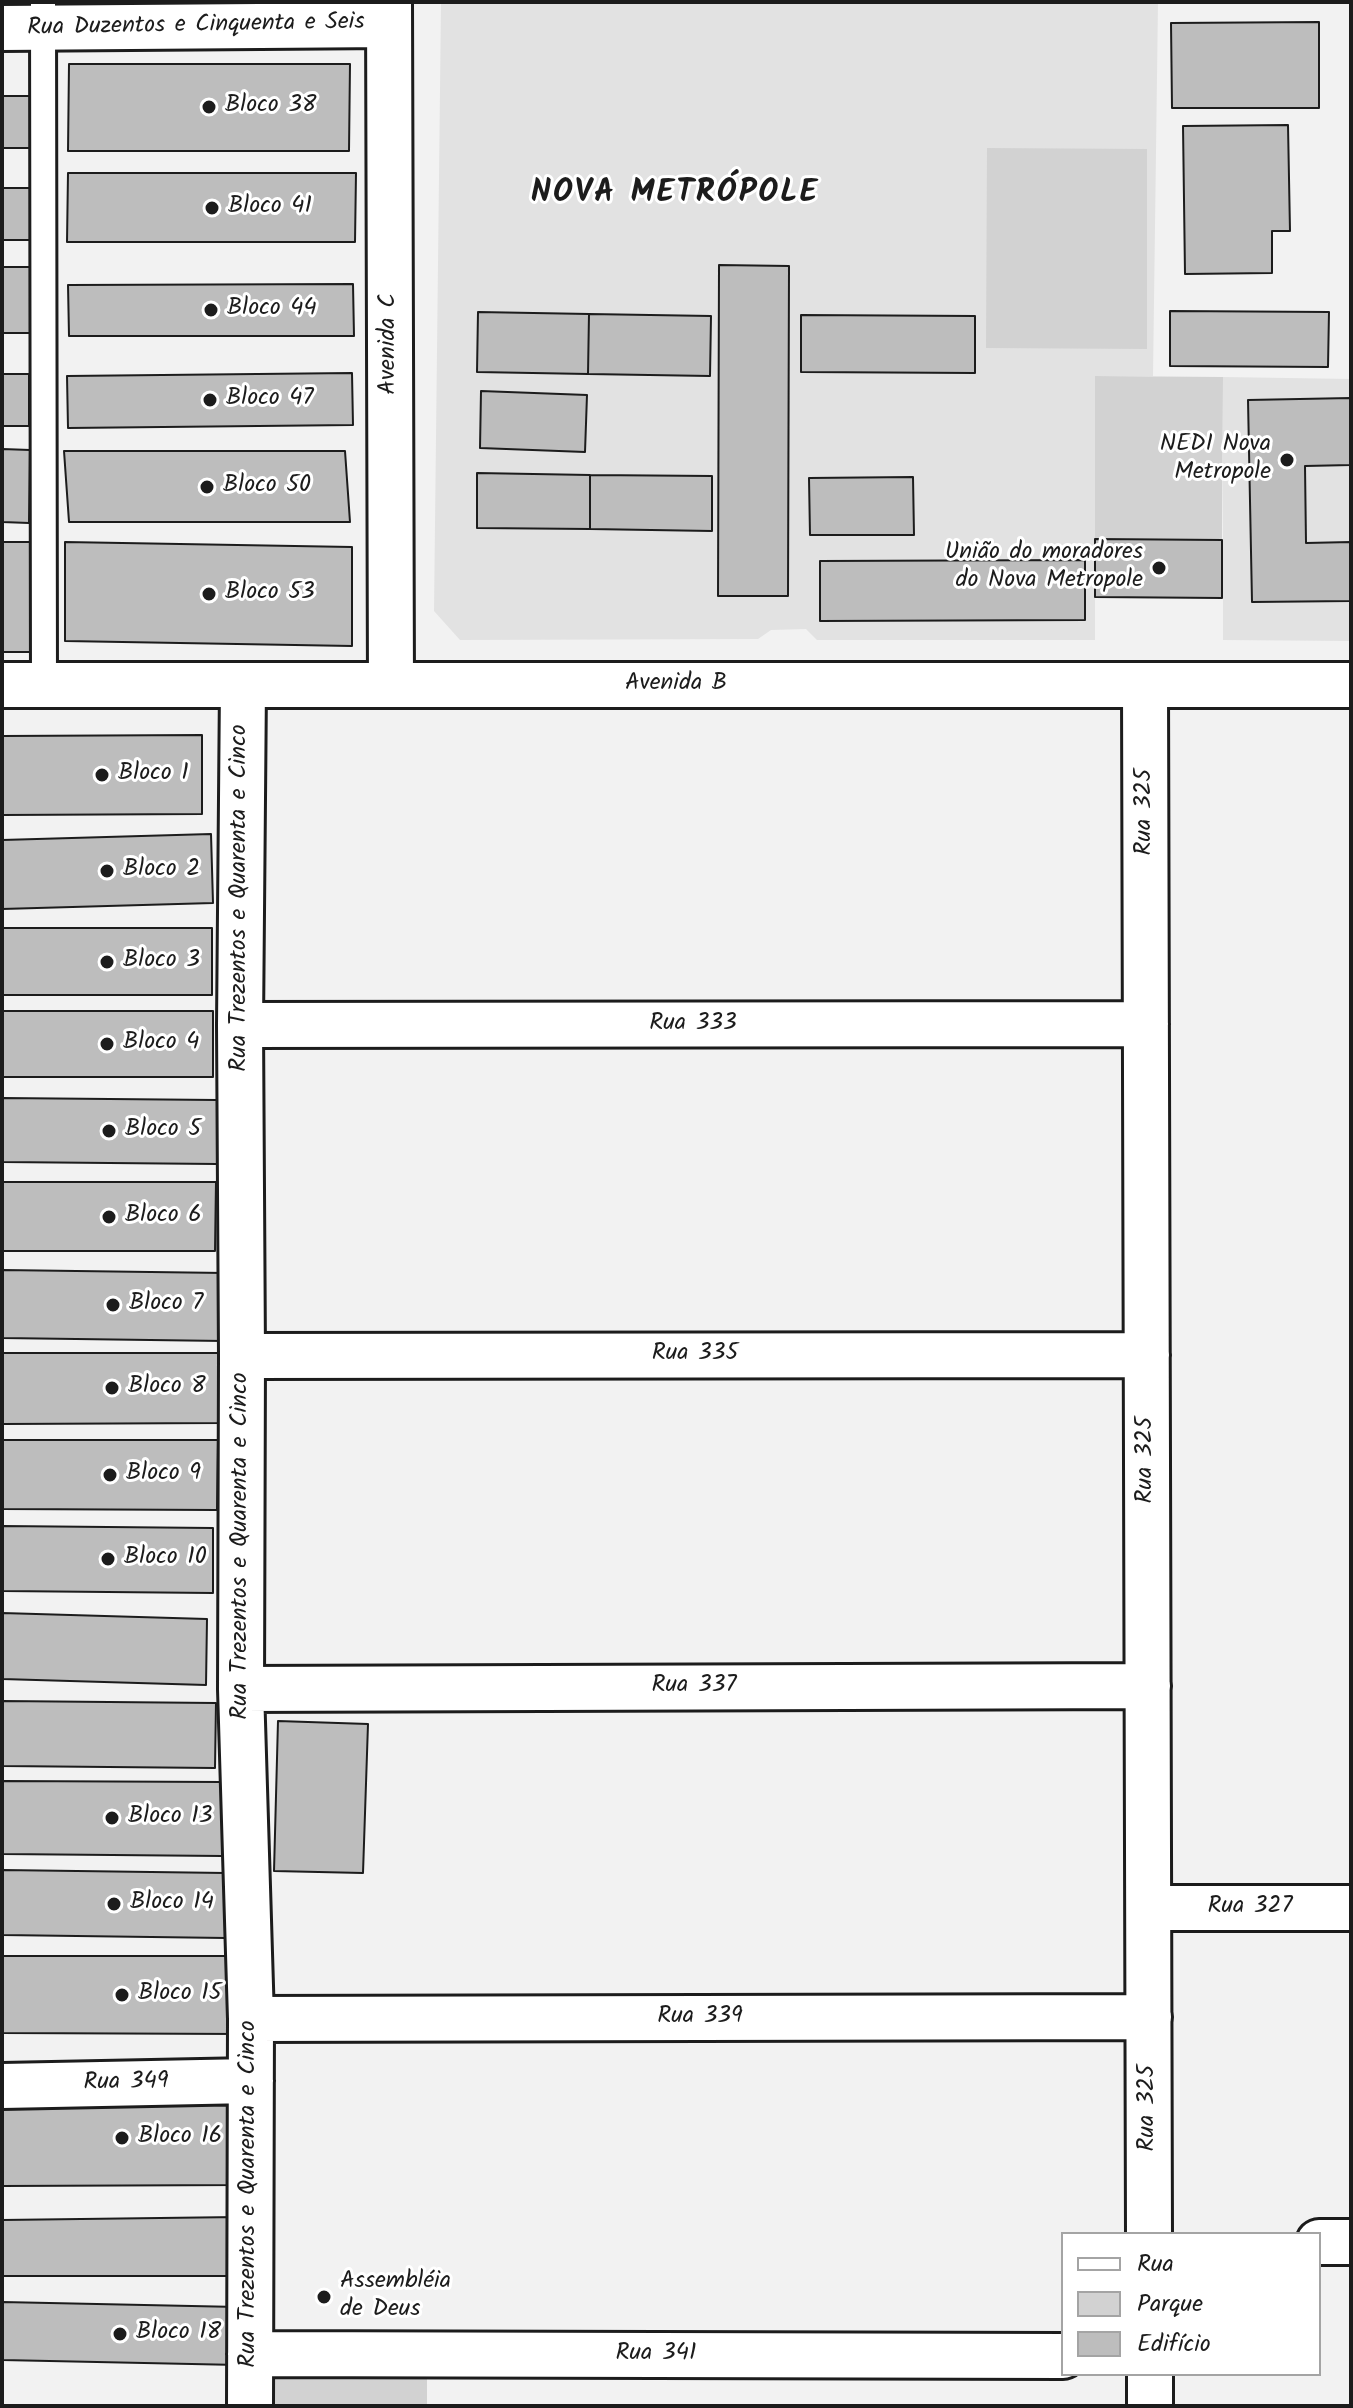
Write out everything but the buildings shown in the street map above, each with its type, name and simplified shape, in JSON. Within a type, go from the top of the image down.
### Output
[{"type":"street","name":"Rua Duzentos e Cinquenta e Seis","points":[[29,20],[389,14]]},
{"type":"street","name":"Avenida C","points":[[389,14],[391,685]]},
{"type":"street","name":"Avenida B","points":[[23,685],[1351,685]]},
{"type":"street","name":"Rua Trezentos e Quarenta e Cinco","points":[[243,685],[241,1689],[251,2019],[250,2406]]},
{"type":"street","name":"Rua 325","points":[[1145,686],[1149,2232]]},
{"type":"street","name":"Rua 333","points":[[240,1025],[1146,1024]]},
{"type":"street","name":"Rua 335","points":[[242,1356],[1147,1355]]},
{"type":"street","name":"Rua 337","points":[[241,1689],[1148,1686]]},
{"type":"street","name":"Rua 327","points":[[1149,1908],[1351,1908]]},
{"type":"street","name":"Rua 339","points":[[251,2019],[1149,2017]]},
{"type":"street","name":"Rua 349","points":[[2,2086],[251,2081]]},
{"type":"street","points":[[1321,2242],[1351,2242]]},
{"type":"street","name":"Rua 341","points":[[250,2354],[1061,2356]]},
{"type":"street","points":[[1150,2376],[1150,2406]]},
{"type":"lane","points":[[23,685],[29,20]]},
{"type":"shaded area","points":[[1158,2],[1153,376],[1095,376],[1095,640],[817,640],[806,629],[771,630],[758,639],[460,640],[434,611],[441,3]]},
{"type":"shaded area","name":"NEDI Nova Metropole","points":[[1223,377],[1351,379],[1351,641],[1223,640]]},
{"type":"green space","points":[[987,148],[1147,149],[1147,349],[986,348]]},
{"type":"green space","points":[[1095,376],[1223,377],[1222,540],[1095,539]]},
{"type":"green space","points":[[273,2375],[427,2377],[427,2406],[273,2406]]},
{"type":"place","name":"Bloco 38","points":[[209,107]]},
{"type":"place","name":"Bloco 41","points":[[212,208]]},
{"type":"place","name":"Bloco 44","points":[[211,310]]},
{"type":"place","name":"Bloco 47","points":[[210,400]]},
{"type":"place","name":"NEDI Nova Metropole","points":[[1287,460]]},
{"type":"place","name":"Bloco 50","points":[[207,487]]},
{"type":"place","name":"União do moradores do Nova Metropole","points":[[1159,568]]},
{"type":"place","name":"Bloco 53","points":[[209,594]]},
{"type":"place","name":"Bloco 1","points":[[102,775]]},
{"type":"place","name":"Bloco 2","points":[[107,871]]},
{"type":"place","name":"Bloco 3","points":[[107,962]]},
{"type":"place","name":"Bloco 4","points":[[107,1044]]},
{"type":"place","name":"Bloco 5","points":[[109,1131]]},
{"type":"place","name":"Bloco 6","points":[[109,1217]]},
{"type":"place","name":"Bloco 7","points":[[113,1305]]},
{"type":"place","name":"Bloco 8","points":[[112,1388]]},
{"type":"place","name":"Bloco 9","points":[[110,1475]]},
{"type":"place","name":"Bloco 10","points":[[108,1559]]},
{"type":"place","name":"Bloco 13","points":[[112,1818]]},
{"type":"place","name":"Bloco 14","points":[[114,1904]]},
{"type":"place","name":"Bloco 15","points":[[122,1995]]},
{"type":"place","name":"Bloco 16","points":[[122,2138]]},
{"type":"place","name":"Assembléia de Deus","points":[[324,2297]]},
{"type":"place","name":"Bloco 18","points":[[120,2334]]},
{"type":"district","name":"NOVA METRÓPOLE","points":[[675,196]]}]
